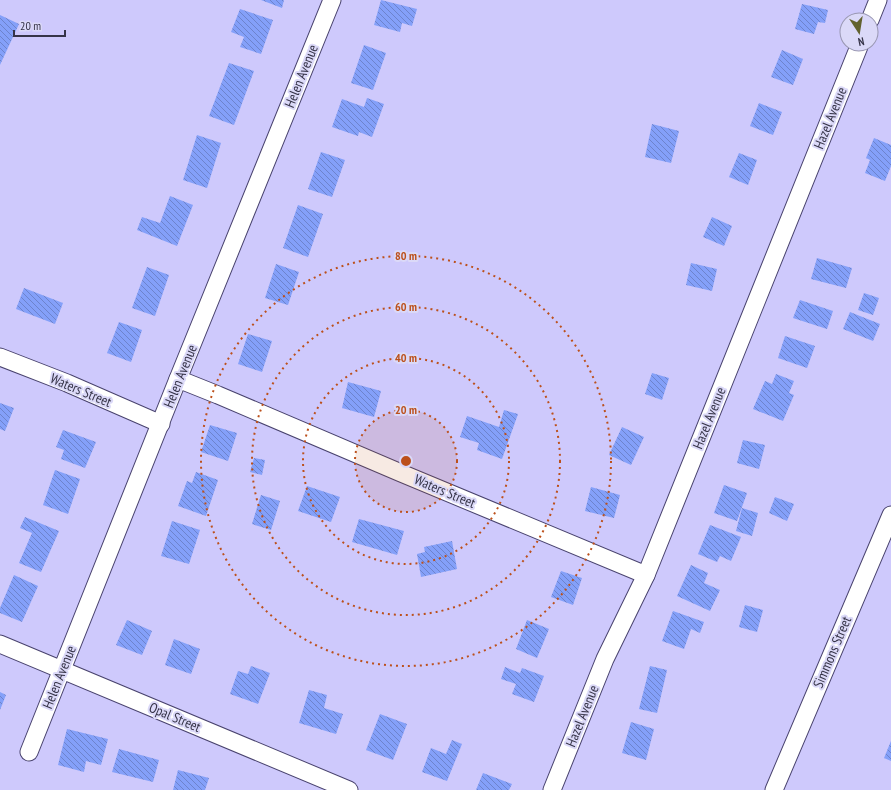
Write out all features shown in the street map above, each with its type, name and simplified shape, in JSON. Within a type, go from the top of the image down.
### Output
[{"type":"street","name":"Helen Avenue","points":[[28,752],[332,0]]},
{"type":"street","points":[[873,12],[878,0]]},
{"type":"street","name":"Hazel Avenue","points":[[552,790],[605,659],[646,575],[857,52]]},
{"type":"street","name":"Waters Street","points":[[0,357],[161,424]]},
{"type":"street","name":"Waters Street","points":[[178,379],[646,575]]},
{"type":"street","name":"Simmons Street","points":[[774,790],[891,515]]},
{"type":"street","name":"Opal Street","points":[[0,644],[349,790]]},
{"type":"building","points":[[261,0],[284,0],[282,8]]},
{"type":"building","points":[[381,0],[417,9],[412,26],[402,23],[400,32],[374,25]]},
{"type":"building","points":[[802,4],[828,10],[825,23],[818,22],[814,34],[795,29]]},
{"type":"building","points":[[240,9],[273,20],[261,54],[240,47],[244,37],[231,32]]},
{"type":"building","points":[[0,15],[19,24],[0,65]]},
{"type":"building","points":[[364,45],[386,53],[373,90],[351,83]]},
{"type":"building","points":[[782,50],[803,59],[793,85],[771,77]]},
{"type":"building","points":[[229,63],[254,71],[234,125],[209,116]]},
{"type":"building","points":[[367,98],[384,104],[372,137],[359,132],[358,136],[332,127],[342,99],[364,107]]},
{"type":"building","points":[[759,103],[782,112],[773,135],[750,126]]},
{"type":"building","points":[[652,124],[679,131],[671,163],[645,157]]},
{"type":"building","points":[[197,135],[221,143],[207,188],[183,180]]},
{"type":"building","points":[[874,138],[891,145],[891,166],[885,181],[865,173],[870,160],[866,158]]},
{"type":"building","points":[[321,152],[345,160],[332,197],[308,189]]},
{"type":"building","points":[[739,153],[757,160],[748,185],[729,177]]},
{"type":"building","points":[[170,196],[193,205],[177,246],[137,230],[142,217],[160,223]]},
{"type":"building","points":[[298,205],[323,214],[308,257],[283,248]]},
{"type":"building","points":[[712,217],[732,226],[724,246],[703,237]]},
{"type":"building","points":[[817,258],[852,268],[846,288],[811,279]]},
{"type":"building","points":[[691,263],[717,269],[712,291],[686,285]]},
{"type":"building","points":[[276,264],[299,272],[288,305],[265,298]]},
{"type":"building","points":[[147,267],[169,275],[155,316],[132,308]]},
{"type":"building","points":[[24,288],[63,303],[55,324],[16,309]]},
{"type":"building","points":[[864,293],[879,298],[873,315],[858,310]]},
{"type":"building","points":[[800,300],[833,311],[827,329],[793,318]]},
{"type":"building","points":[[850,312],[880,324],[873,341],[843,329]]},
{"type":"building","points":[[119,322],[142,330],[131,362],[107,353]]},
{"type":"building","points":[[248,334],[272,341],[262,372],[238,364]]},
{"type":"building","points":[[785,336],[815,346],[807,368],[778,358]]},
{"type":"building","points":[[652,373],[669,378],[662,400],[645,394]]},
{"type":"building","points":[[776,374],[794,381],[789,393],[794,395],[783,421],[753,409],[765,381],[772,384]]},
{"type":"building","points":[[348,382],[381,391],[374,417],[342,408]]},
{"type":"building","points":[[0,403],[14,408],[5,431],[0,429]]},
{"type":"building","points":[[504,410],[518,414],[502,459],[477,450],[479,443],[460,437],[467,416],[499,427]]},
{"type":"building","points":[[210,425],[237,433],[228,461],[201,452]]},
{"type":"building","points":[[622,427],[644,437],[631,465],[609,455]]},
{"type":"building","points":[[63,430],[96,442],[85,468],[61,459],[64,450],[56,447]]},
{"type":"building","points":[[743,440],[765,445],[759,469],[737,463]]},
{"type":"building","points":[[254,458],[265,460],[262,475],[250,472]]},
{"type":"building","points":[[55,470],[80,479],[68,514],[43,505]]},
{"type":"building","points":[[196,472],[218,480],[206,516],[178,506],[187,481],[192,483]]},
{"type":"building","points":[[724,485],[747,493],[737,521],[714,513]]},
{"type":"building","points":[[307,486],[340,497],[331,522],[298,511]]},
{"type":"building","points":[[591,487],[620,495],[614,518],[585,511]]},
{"type":"building","points":[[261,495],[280,501],[271,530],[252,524]]},
{"type":"building","points":[[775,497],[794,504],[787,521],[769,513]]},
{"type":"building","points":[[742,508],[758,513],[752,536],[736,531]]},
{"type":"building","points":[[25,517],[59,531],[41,572],[19,563],[32,533],[20,528]]},
{"type":"building","points":[[359,519],[404,531],[397,555],[352,542]]},
{"type":"building","points":[[172,521],[200,530],[189,564],[161,556]]},
{"type":"building","points":[[710,525],[741,537],[731,561],[720,556],[717,562],[698,554]]},
{"type":"building","points":[[452,541],[457,569],[421,577],[417,554],[425,552],[424,547]]},
{"type":"building","points":[[691,565],[708,573],[704,583],[720,590],[710,611],[677,596]]},
{"type":"building","points":[[561,571],[582,578],[573,605],[551,597]]},
{"type":"building","points":[[14,575],[38,586],[22,622],[0,613],[0,608]]},
{"type":"building","points":[[745,605],[763,610],[757,632],[739,627]]},
{"type":"building","points":[[673,611],[704,622],[700,633],[691,629],[684,649],[662,641]]},
{"type":"building","points":[[127,620],[152,631],[142,655],[116,645]]},
{"type":"building","points":[[527,620],[549,629],[537,658],[516,649]]},
{"type":"building","points":[[174,639],[200,649],[191,674],[165,665]]},
{"type":"building","points":[[251,666],[270,673],[258,704],[230,694],[238,671],[248,674]]},
{"type":"building","points":[[650,666],[667,670],[657,713],[639,709]]},
{"type":"building","points":[[505,667],[520,673],[522,668],[544,676],[534,702],[512,694],[516,684],[501,679]]},
{"type":"building","points":[[309,690],[327,695],[324,708],[343,714],[336,734],[299,723]]},
{"type":"building","points":[[0,692],[6,695],[0,710]]},
{"type":"building","points":[[380,714],[407,724],[393,760],[366,750]]},
{"type":"building","points":[[631,722],[654,729],[646,760],[622,753]]},
{"type":"building","points":[[67,729],[108,739],[101,765],[86,761],[84,772],[58,765]]},
{"type":"building","points":[[452,740],[462,744],[447,781],[422,772],[431,748],[446,754]]},
{"type":"building","points":[[891,741],[891,761],[884,758]]},
{"type":"building","points":[[119,749],[159,760],[153,782],[112,772]]},
{"type":"building","points":[[178,770],[209,778],[205,790],[173,790]]},
{"type":"building","points":[[483,773],[512,784],[509,790],[476,790]]}]
